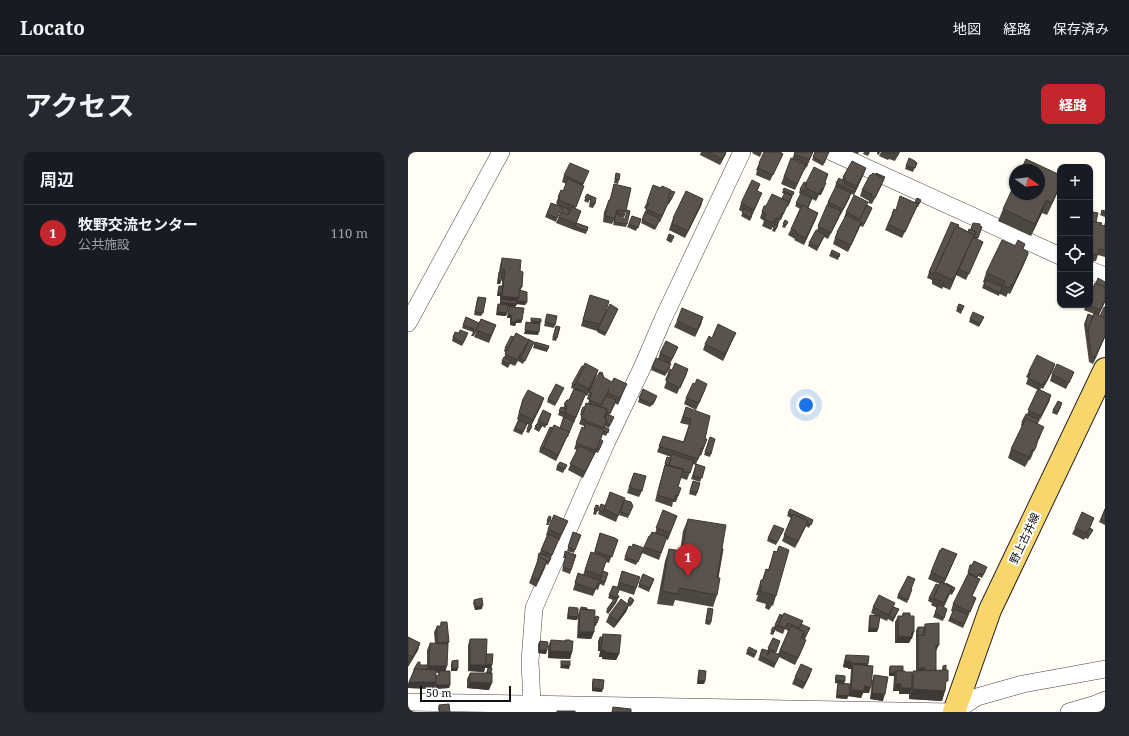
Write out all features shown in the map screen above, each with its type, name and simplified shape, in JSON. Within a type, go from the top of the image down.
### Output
[{"type":"main road","name":"野上古井線","points":[[953,712],[990,610],[1105,369]]},
{"type":"street","points":[[408,323],[501,152]]},
{"type":"street","points":[[533,708],[530,661],[534,608],[607,441],[642,368],[664,316],[742,152]]},
{"type":"street","points":[[832,152],[1057,255]]},
{"type":"street","points":[[1093,271],[1105,276]]},
{"type":"street","points":[[408,702],[533,708],[953,712],[977,697],[1023,684],[1105,669]]},
{"type":"street","points":[[1068,712],[1105,700]]},
{"type":"building","points":[[708,152],[726,152],[722,159]]},
{"type":"building","points":[[764,152],[779,152],[783,154],[773,175],[758,168]]},
{"type":"building","points":[[795,152],[813,152],[809,160],[794,154]]},
{"type":"building","points":[[815,152],[829,152],[824,163],[813,157]]},
{"type":"building","points":[[891,152],[899,152],[898,155]]},
{"type":"building","points":[[791,158],[806,165],[797,184],[784,177]]},
{"type":"building","points":[[909,158],[917,163],[915,168],[906,166]]},
{"type":"building","points":[[797,159],[807,164],[806,167],[806,165],[796,161]]},
{"type":"building","points":[[1026,159],[1037,164],[1024,164]]},
{"type":"building","points":[[852,161],[866,168],[857,186],[845,181],[846,179],[843,177]]},
{"type":"building","points":[[570,163],[589,171],[583,184],[564,175]]},
{"type":"building","points":[[814,167],[828,174],[826,183],[819,194],[805,188]]},
{"type":"building","points":[[1045,168],[1057,174],[1057,192],[1052,203],[1046,200],[1035,224],[1003,209],[1009,196],[1009,200],[1045,200]]},
{"type":"building","points":[[616,173],[620,174],[619,180],[615,179]]},
{"type":"building","points":[[873,173],[884,179],[875,198],[871,196],[872,194],[862,190],[870,175]]},
{"type":"building","points":[[876,174],[885,177],[884,179]]},
{"type":"building","points":[[839,178],[845,182],[844,184],[856,189],[855,192],[836,183]]},
{"type":"building","points":[[568,179],[584,186],[576,207],[559,200],[560,197],[558,197],[561,190],[563,191]]},
{"type":"building","points":[[752,180],[760,184],[757,191],[762,193],[754,210],[741,203]]},
{"type":"building","points":[[804,182],[806,183],[806,187],[804,191],[800,189]]},
{"type":"building","points":[[614,184],[631,188],[626,211],[617,210],[615,218],[605,216]]},
{"type":"building","points":[[653,185],[661,188],[662,186],[671,190],[668,198],[670,199],[662,216],[646,209]]},
{"type":"building","points":[[836,186],[851,193],[843,209],[828,202]]},
{"type":"building","points":[[784,188],[794,192],[793,195],[783,190]]},
{"type":"building","points":[[671,191],[675,192],[670,201],[668,198]]},
{"type":"building","points":[[686,191],[703,199],[688,231],[672,224],[673,218]]},
{"type":"building","points":[[785,193],[792,196],[789,203],[782,198]]},
{"type":"building","points":[[801,193],[812,198],[808,208],[796,203]]},
{"type":"building","points":[[587,194],[591,196],[589,200],[585,198]]},
{"type":"building","points":[[772,194],[789,202],[783,214],[782,213],[779,219],[776,218],[773,223],[764,219],[766,214],[762,212]]},
{"type":"building","points":[[854,195],[868,202],[860,219],[846,212]]},
{"type":"building","points":[[591,196],[596,198],[595,204],[590,204]]},
{"type":"building","points":[[900,196],[918,204],[905,232],[888,224],[893,215],[894,209],[896,210]]},
{"type":"building","points":[[917,198],[921,200],[919,204],[915,202]]},
{"type":"building","points":[[551,203],[562,207],[557,218],[547,214]]},
{"type":"building","points":[[802,205],[818,213],[806,238],[797,234],[797,232],[791,229]]},
{"type":"building","points":[[827,205],[841,211],[831,233],[818,226]]},
{"type":"building","points":[[867,205],[872,208],[864,224],[859,221]]},
{"type":"building","points":[[563,207],[570,210],[568,215],[561,212]]},
{"type":"building","points":[[572,207],[581,211],[576,224],[559,217],[561,212],[568,215]]},
{"type":"building","points":[[744,209],[752,212],[751,218],[742,213]]},
{"type":"building","points":[[627,210],[630,211],[627,224],[614,222],[616,214],[621,215],[621,218],[625,219]]},
{"type":"building","points":[[645,212],[660,219],[656,227],[642,220]]},
{"type":"building","points":[[1093,212],[1098,213],[1096,222],[1093,222]]},
{"type":"building","points":[[846,215],[861,222],[851,245],[835,238]]},
{"type":"building","points":[[632,216],[641,219],[638,228],[629,224]]},
{"type":"building","points":[[785,220],[788,222],[786,225],[783,224]]},
{"type":"building","points":[[1093,221],[1102,223],[1101,225],[1105,226],[1105,250],[1099,249],[1098,255],[1093,254]]},
{"type":"building","points":[[951,222],[959,225],[958,227],[956,226],[934,274],[929,272]]},
{"type":"building","points":[[576,223],[588,227],[587,231],[575,227]]},
{"type":"building","points":[[973,223],[980,224],[982,227],[978,238],[974,237],[976,232],[971,229]]},
{"type":"building","points":[[775,224],[778,225],[776,229],[773,227]]},
{"type":"building","points":[[956,226],[974,235],[953,280],[935,272]]},
{"type":"building","points":[[969,229],[976,232],[973,237],[974,235],[968,232]]},
{"type":"building","points":[[816,230],[825,235],[818,247],[809,243]]},
{"type":"building","points":[[669,234],[674,236],[673,239],[668,237]]},
{"type":"building","points":[[973,237],[983,242],[969,274],[959,269]]},
{"type":"building","points":[[1002,240],[1015,246],[1018,240],[1025,244],[1023,249],[1028,252],[1013,285],[1011,284],[1009,288],[1003,285],[1005,281],[986,273]]},
{"type":"building","points":[[832,250],[840,254],[839,257],[831,253]]},
{"type":"building","points":[[502,258],[521,260],[520,271],[523,272],[522,287],[520,287],[519,298],[502,296],[505,270],[501,269]]},
{"type":"building","points":[[499,272],[502,273],[501,281],[498,281]]},
{"type":"building","points":[[1098,278],[1105,282],[1105,287],[1096,283]]},
{"type":"building","points":[[934,279],[944,283],[943,285],[933,281]]},
{"type":"building","points":[[986,280],[1002,287],[1000,293],[984,285]]},
{"type":"building","points":[[1095,283],[1105,287],[1105,300],[1100,310],[1093,307],[1093,288]]},
{"type":"building","points":[[499,286],[502,286],[502,293],[498,293]]},
{"type":"building","points":[[519,290],[527,292],[527,302],[517,301],[519,298]]},
{"type":"building","points":[[590,295],[609,301],[600,324],[583,320]]},
{"type":"building","points":[[478,297],[486,298],[483,313],[475,312]]},
{"type":"building","points":[[501,299],[517,301],[517,304],[501,302]]},
{"type":"building","points":[[498,304],[508,305],[507,313],[498,312]]},
{"type":"building","points":[[610,304],[618,309],[606,333],[598,329]]},
{"type":"building","points":[[959,304],[964,306],[962,310],[957,308]]},
{"type":"building","points":[[509,307],[524,308],[522,320],[512,322],[511,315],[508,314]]},
{"type":"building","points":[[1105,307],[1105,318],[1100,316]]},
{"type":"building","points":[[682,308],[703,317],[697,330],[677,321]]},
{"type":"building","points":[[973,312],[984,317],[980,324],[970,319]]},
{"type":"building","points":[[1094,313],[1105,318],[1105,336],[1095,357],[1091,355],[1088,329]]},
{"type":"building","points":[[547,314],[557,316],[555,325],[545,322]]},
{"type":"building","points":[[1088,314],[1093,316],[1087,332],[1086,321]]},
{"type":"building","points":[[466,317],[479,323],[475,333],[473,332],[474,329],[463,325]]},
{"type":"building","points":[[531,318],[541,319],[541,322],[531,321]]},
{"type":"building","points":[[481,319],[496,325],[491,336],[476,330]]},
{"type":"building","points":[[526,322],[540,324],[539,332],[525,330]]},
{"type":"building","points":[[718,324],[736,333],[725,354],[705,344],[709,336],[712,338]]},
{"type":"building","points":[[556,326],[560,327],[557,338],[553,337]]},
{"type":"building","points":[[460,330],[468,333],[463,343],[453,337],[455,332],[459,333]]},
{"type":"building","points":[[516,333],[529,340],[517,360],[505,354]]},
{"type":"building","points":[[511,336],[514,337],[507,350],[505,348]]},
{"type":"building","points":[[528,339],[534,342],[525,361],[519,358],[520,356],[521,357],[529,340]]},
{"type":"building","points":[[666,341],[678,347],[672,359],[660,353]]},
{"type":"building","points":[[535,342],[549,346],[548,349],[534,345]]},
{"type":"building","points":[[1037,355],[1055,364],[1046,382],[1042,385],[1028,378],[1031,372],[1029,371]]},
{"type":"building","points":[[504,357],[511,361],[509,364],[502,361]]},
{"type":"building","points":[[656,358],[671,364],[666,373],[652,367]]},
{"type":"building","points":[[585,363],[598,370],[589,389],[576,382]]},
{"type":"building","points":[[675,363],[688,369],[680,388],[666,381],[670,374],[668,373],[670,369],[672,370]]},
{"type":"building","points":[[1057,364],[1074,372],[1069,383],[1052,374]]},
{"type":"building","points":[[582,366],[584,367],[575,385],[572,384]]},
{"type":"building","points":[[599,373],[612,382],[614,378],[627,384],[620,398],[608,393],[609,389],[601,405],[589,400],[592,393],[589,392]]},
{"type":"building","points":[[697,379],[707,384],[699,403],[686,398],[693,383],[695,384]]},
{"type":"building","points":[[556,384],[564,388],[556,403],[548,399]]},
{"type":"building","points":[[574,389],[586,393],[576,417],[565,413],[567,406],[564,404],[567,400],[569,400]]},
{"type":"building","points":[[643,389],[657,396],[654,402],[653,401],[651,404],[639,398]]},
{"type":"building","points":[[1038,389],[1051,395],[1041,416],[1028,410]]},
{"type":"building","points":[[528,390],[544,398],[533,420],[519,413],[523,399]]},
{"type":"building","points":[[606,396],[616,400],[610,413],[606,411],[607,409],[600,407]]},
{"type":"building","points":[[1058,401],[1062,403],[1058,412],[1053,410]]},
{"type":"building","points":[[586,403],[607,409],[604,418],[607,419],[604,428],[581,418]]},
{"type":"building","points":[[561,407],[566,409],[565,413],[559,411]]},
{"type":"building","points":[[583,407],[585,408],[583,413],[581,412]]},
{"type":"building","points":[[686,407],[710,416],[705,439],[707,439],[703,449],[701,448],[698,459],[659,446],[663,436],[684,442],[691,419],[683,417]]},
{"type":"building","points":[[543,410],[551,414],[547,425],[538,421]]},
{"type":"building","points":[[607,414],[614,417],[610,425],[606,422],[607,419],[605,418]]},
{"type":"building","points":[[1026,414],[1039,420],[1037,424],[1026,418],[1024,423],[1022,422]]},
{"type":"building","points":[[564,417],[574,421],[569,433],[560,428]]},
{"type":"building","points":[[1026,418],[1044,427],[1034,451],[1032,450],[1029,457],[1011,449]]},
{"type":"building","points":[[519,420],[527,424],[523,432],[515,428]]},
{"type":"building","points":[[586,423],[604,430],[595,450],[576,443],[582,427],[584,428]]},
{"type":"building","points":[[537,424],[542,426],[540,429],[535,426]]},
{"type":"building","points":[[529,425],[532,426],[530,430],[527,429]]},
{"type":"building","points":[[554,425],[569,432],[558,455],[543,447]]},
{"type":"building","points":[[550,427],[553,428],[542,450],[540,449]]},
{"type":"building","points":[[605,427],[609,429],[608,433],[604,431]]},
{"type":"building","points":[[710,437],[715,439],[711,454],[705,452]]},
{"type":"building","points":[[600,439],[603,441],[599,450],[597,449]]},
{"type":"building","points":[[579,446],[595,453],[585,472],[570,464]]},
{"type":"building","points":[[672,454],[694,461],[690,473],[683,471],[684,469],[669,465]]},
{"type":"building","points":[[667,457],[671,458],[669,465],[665,464]]},
{"type":"building","points":[[560,462],[567,465],[565,469],[557,466]]},
{"type":"building","points":[[696,464],[705,467],[702,478],[693,476]]},
{"type":"building","points":[[665,465],[683,470],[678,487],[681,488],[678,496],[676,495],[674,500],[657,495]]},
{"type":"building","points":[[634,473],[646,476],[642,491],[629,487]]},
{"type":"building","points":[[693,481],[700,483],[697,493],[690,491]]},
{"type":"building","points":[[610,492],[625,498],[618,516],[604,509]]},
{"type":"building","points":[[624,500],[631,502],[633,506],[629,515],[621,512]]},
{"type":"building","points":[[601,504],[605,506],[603,512],[599,511]]},
{"type":"building","points":[[596,505],[599,506],[598,511],[594,510]]},
{"type":"building","points":[[790,509],[813,520],[811,525],[807,523],[808,521],[788,513]]},
{"type":"building","points":[[1105,509],[1105,521],[1101,519]]},
{"type":"building","points":[[663,510],[677,516],[670,533],[656,528]]},
{"type":"building","points":[[1082,512],[1094,518],[1087,533],[1075,528]]},
{"type":"building","points":[[793,514],[808,521],[798,541],[784,535]]},
{"type":"building","points":[[554,515],[568,521],[561,535],[548,529]]},
{"type":"building","points":[[549,516],[551,517],[550,522],[547,521]]},
{"type":"building","points":[[688,519],[726,525],[717,578],[720,578],[717,595],[679,588],[678,594],[662,591],[669,549],[682,551]]},
{"type":"building","points":[[774,525],[784,529],[777,542],[768,538]]},
{"type":"building","points":[[1090,528],[1093,530],[1089,536],[1086,534]]},
{"type":"building","points":[[573,532],[581,535],[575,550],[568,547]]},
{"type":"building","points":[[652,532],[667,537],[661,553],[644,547]]},
{"type":"building","points":[[600,533],[618,540],[612,557],[595,551]]},
{"type":"building","points":[[548,534],[559,539],[552,555],[541,550]]},
{"type":"building","points":[[633,544],[644,548],[638,562],[625,557],[629,546],[632,547]]},
{"type":"building","points":[[779,546],[789,550],[776,596],[760,591],[762,586],[760,585],[766,569],[769,570],[774,551],[777,552]]},
{"type":"building","points":[[942,548],[957,554],[945,579],[931,572]]},
{"type":"building","points":[[722,549],[723,549],[717,578]]},
{"type":"building","points":[[565,551],[576,555],[571,570],[563,567],[566,555]]},
{"type":"building","points":[[591,552],[607,558],[601,576],[585,570]]},
{"type":"building","points":[[539,553],[551,558],[549,562],[538,557]]},
{"type":"building","points":[[539,557],[547,561],[538,580],[532,577]]},
{"type":"building","points":[[974,561],[987,567],[983,575],[979,573],[977,577],[968,573],[970,565],[972,565]]},
{"type":"building","points":[[603,571],[608,573],[605,582],[600,580]]},
{"type":"building","points":[[622,571],[640,577],[636,588],[619,582]]},
{"type":"building","points":[[578,573],[601,581],[598,583],[595,590],[575,583]]},
{"type":"building","points":[[643,574],[654,579],[650,588],[639,584]]},
{"type":"building","points":[[968,574],[980,579],[972,596],[976,598],[970,612],[953,604]]},
{"type":"building","points":[[908,576],[915,579],[908,600],[898,595]]},
{"type":"building","points":[[941,582],[952,587],[944,603],[933,598]]},
{"type":"building","points":[[946,583],[955,588],[953,592],[951,591],[952,587]]},
{"type":"building","points":[[936,584],[939,585],[933,599],[929,598]]},
{"type":"building","points":[[613,586],[620,588],[617,595],[619,596],[618,598],[609,595]]},
{"type":"building","points":[[879,595],[895,603],[889,615],[873,607]]},
{"type":"building","points":[[630,597],[634,600],[632,603],[628,601]]},
{"type":"building","points":[[482,598],[483,605],[476,607],[474,600]]},
{"type":"building","points":[[615,598],[617,600],[609,610],[607,609]]},
{"type":"building","points":[[621,599],[629,605],[617,621],[609,615]]},
{"type":"building","points":[[768,602],[772,604],[770,607],[766,605]]},
{"type":"building","points":[[938,604],[947,609],[944,618],[935,613]]},
{"type":"building","points":[[569,607],[578,608],[578,617],[568,616]]},
{"type":"building","points":[[893,607],[899,609],[894,618],[889,616]]},
{"type":"building","points":[[708,608],[713,609],[711,622],[706,621]]},
{"type":"building","points":[[580,609],[595,610],[594,632],[579,632]]},
{"type":"building","points":[[954,609],[968,615],[964,624],[950,618]]},
{"type":"building","points":[[784,613],[803,621],[799,628],[788,623],[785,628],[778,625]]},
{"type":"building","points":[[903,613],[910,613],[910,616],[914,616],[914,632],[912,632],[911,637],[898,636],[898,616],[903,616]]},
{"type":"building","points":[[780,614],[782,616],[778,626],[775,625]]},
{"type":"building","points":[[870,615],[880,616],[878,629],[870,628]]},
{"type":"building","points":[[596,616],[599,617],[597,623],[594,622]]},
{"type":"building","points":[[441,622],[447,622],[449,642],[439,643],[437,641],[437,626],[441,626]]},
{"type":"building","points":[[939,623],[939,645],[936,645],[936,670],[925,671],[925,668],[918,668],[918,635],[925,635],[925,624]]},
{"type":"building","points":[[801,624],[810,628],[805,637],[803,636],[804,632],[799,629]]},
{"type":"building","points":[[791,626],[804,632],[801,638],[806,640],[798,658],[780,650]]},
{"type":"building","points":[[773,627],[776,628],[774,632],[771,631]]},
{"type":"building","points":[[918,627],[924,627],[924,635],[917,636]]},
{"type":"building","points":[[603,634],[621,635],[619,654],[601,650]]},
{"type":"building","points":[[408,637],[420,643],[413,657],[408,655]]},
{"type":"building","points":[[600,637],[602,637],[601,647],[599,647]]},
{"type":"building","points":[[773,638],[780,641],[776,652],[768,648]]},
{"type":"building","points":[[470,639],[487,639],[486,665],[470,665]]},
{"type":"building","points":[[551,640],[573,641],[572,652],[550,651]]},
{"type":"building","points":[[540,641],[548,642],[547,650],[539,650]]},
{"type":"building","points":[[430,643],[448,644],[447,666],[429,666]]},
{"type":"building","points":[[749,647],[757,651],[755,655],[747,651]]},
{"type":"building","points":[[762,649],[769,651],[767,655],[771,651],[780,655],[775,664],[760,656]]},
{"type":"building","points":[[486,654],[493,654],[492,665],[486,664]]},
{"type":"building","points":[[846,655],[869,656],[868,664],[850,663],[851,661],[845,661]]},
{"type":"building","points":[[458,660],[458,668],[452,668],[452,661]]},
{"type":"building","points":[[561,661],[570,661],[570,665],[561,665]]},
{"type":"building","points":[[418,662],[420,662],[420,665],[427,665],[427,670],[414,670]]},
{"type":"building","points":[[801,664],[812,669],[805,683],[795,677]]},
{"type":"building","points":[[853,664],[873,666],[871,687],[864,686],[864,691],[851,690]]},
{"type":"building","points":[[946,665],[946,670],[943,670],[943,666]]},
{"type":"building","points":[[890,666],[903,666],[903,671],[890,673]]},
{"type":"building","points":[[488,668],[492,668],[491,673],[487,673]]},
{"type":"building","points":[[415,669],[436,670],[436,682],[409,682]]},
{"type":"building","points":[[699,670],[706,671],[705,681],[698,680]]},
{"type":"building","points":[[948,670],[948,681],[946,681],[945,691],[913,689],[913,671]]},
{"type":"building","points":[[439,671],[450,671],[450,685],[436,685],[436,676],[439,675]]},
{"type":"building","points":[[896,671],[912,672],[912,688],[901,688],[901,684],[896,684]]},
{"type":"building","points":[[470,673],[492,673],[492,683],[470,682]]},
{"type":"building","points":[[836,675],[845,676],[845,681],[836,680]]},
{"type":"building","points":[[874,675],[888,677],[885,694],[872,693]]},
{"type":"building","points":[[593,679],[604,680],[603,689],[593,688]]},
{"type":"building","points":[[838,683],[850,684],[849,696],[837,695]]},
{"type":"building","points":[[449,704],[450,712],[440,712],[439,705]]},
{"type":"building","points":[[613,707],[631,709],[631,712],[612,712]]},
{"type":"building","points":[[575,711],[575,712],[557,712]]},
{"type":"place","name":"牧野交流センター","points":[[688,577]]}]
